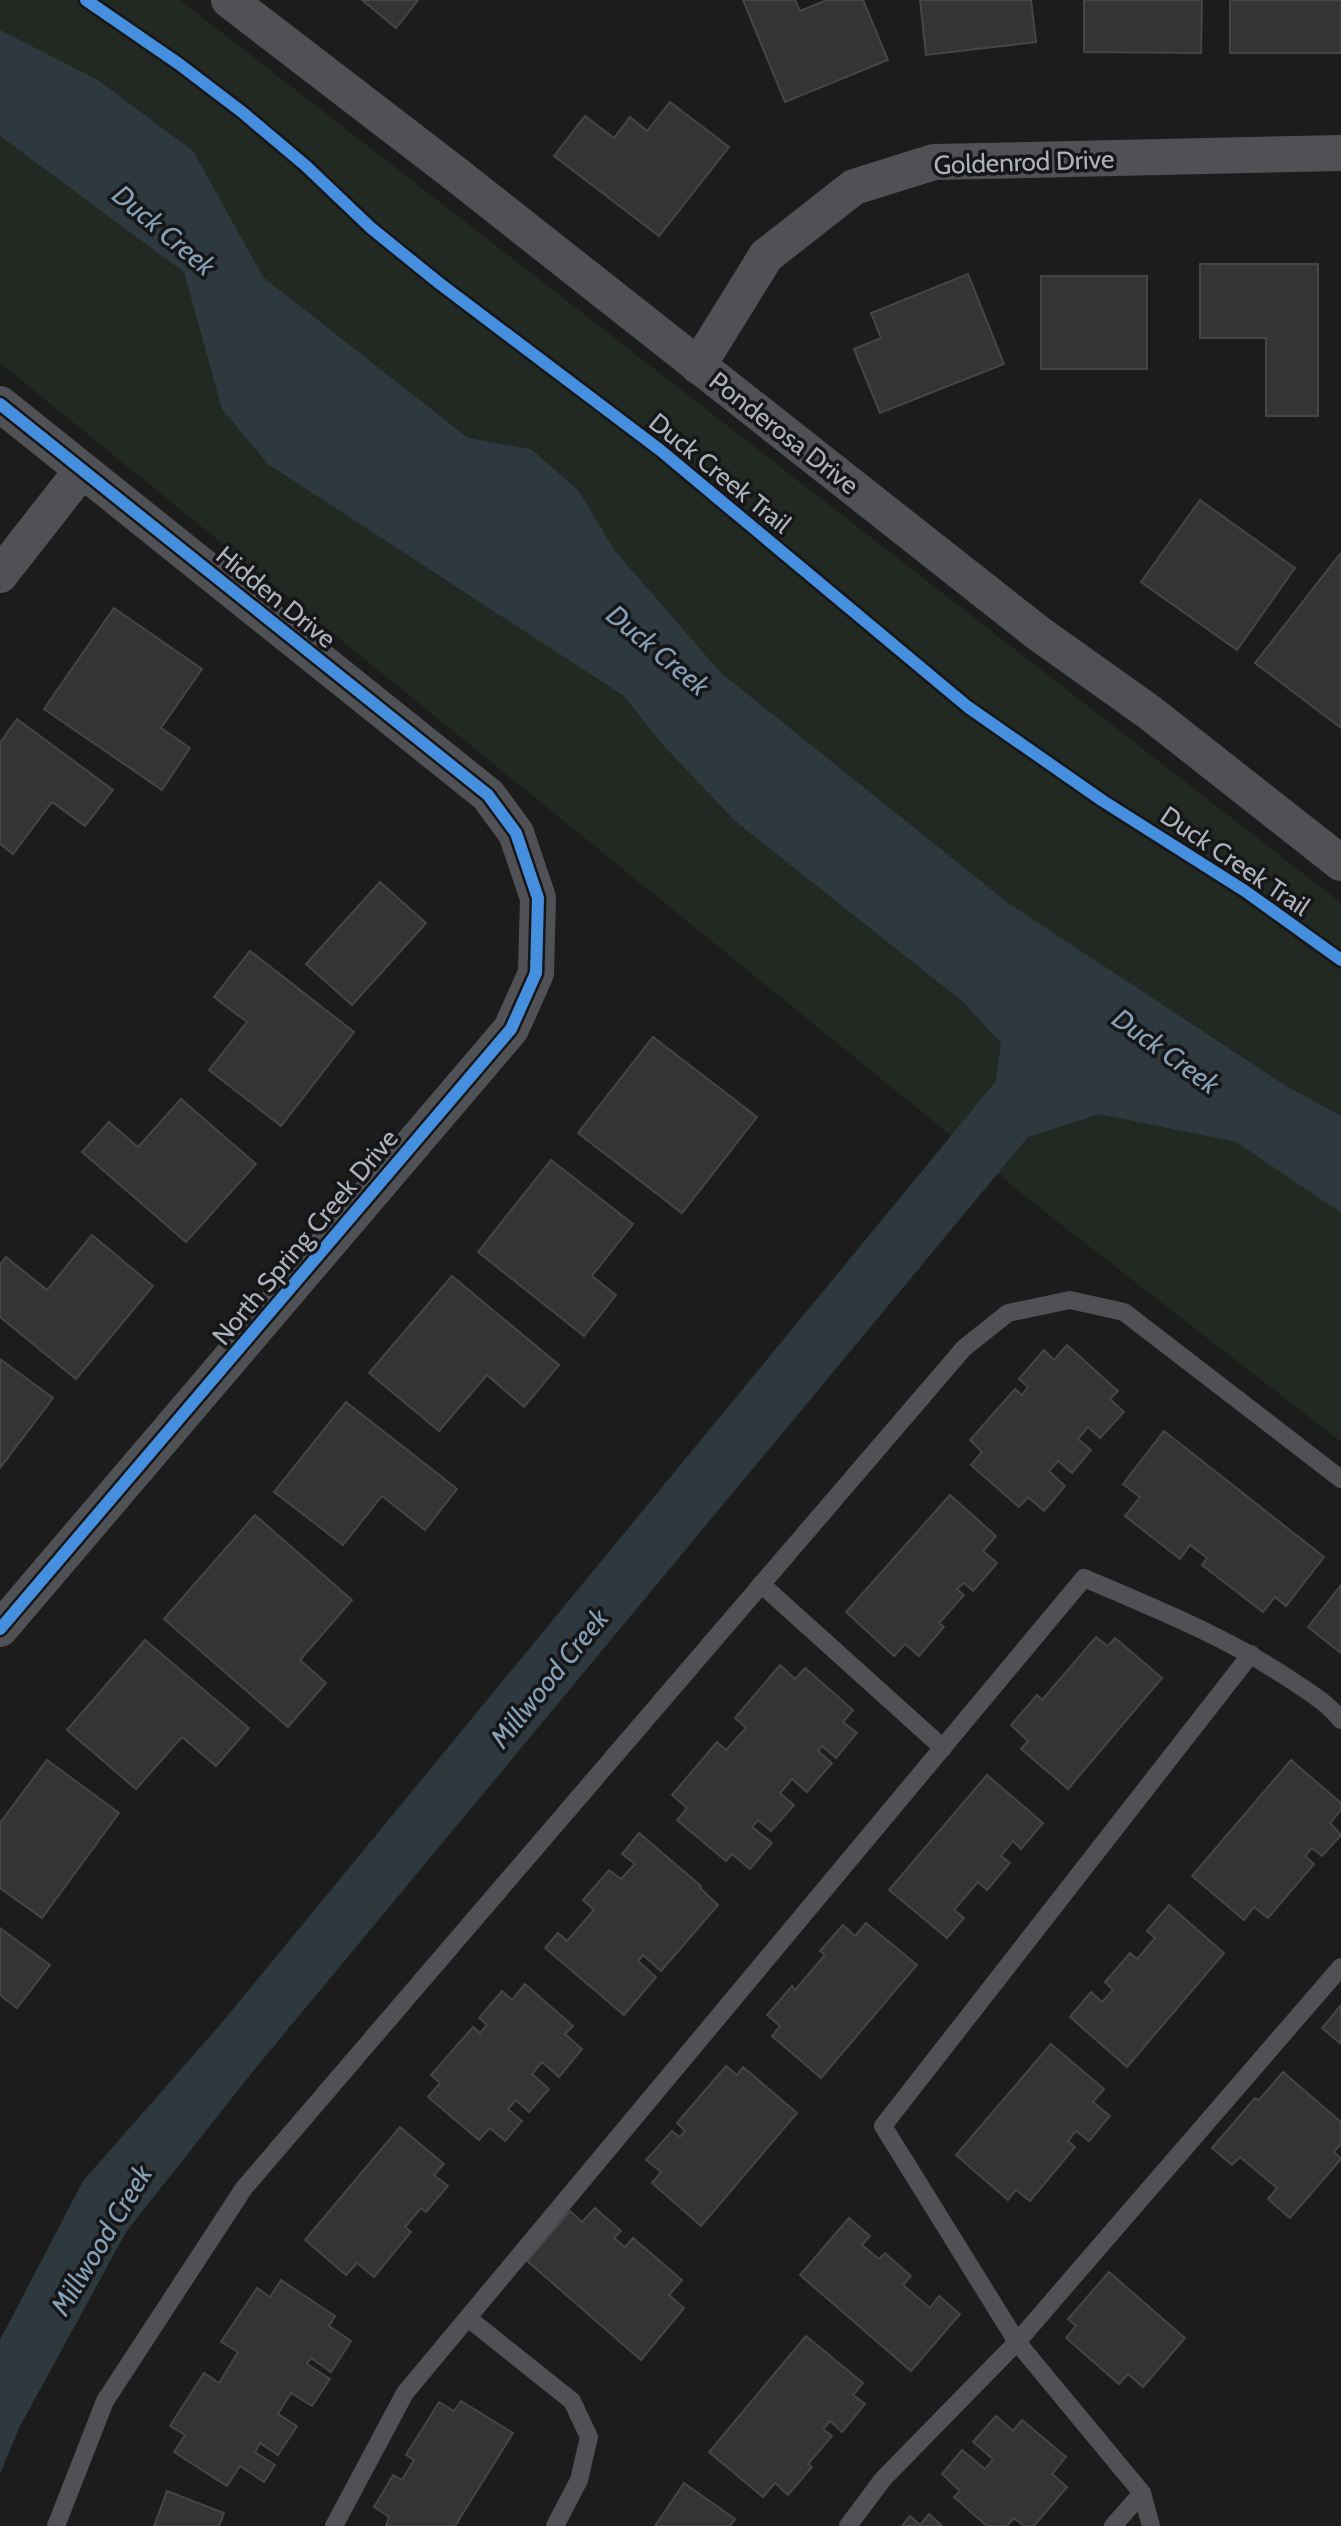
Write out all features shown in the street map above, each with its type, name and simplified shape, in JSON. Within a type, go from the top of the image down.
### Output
[{"type":"street","name":"Ponderosa Drive","points":[[229,0],[1038,633],[1149,712],[1341,863]]},
{"type":"street","name":"Goldenrod Drive","points":[[698,366],[766,256],[854,187],[934,162],[1341,153]]},
{"type":"street","name":"Hidden Drive","points":[[0,404],[488,795],[516,833]]},
{"type":"street","points":[[0,575],[82,470]]},
{"type":"street","name":"North Spring Creek Drive","points":[[0,1629],[511,1029],[536,973],[538,898],[516,833]]},
{"type":"lane","points":[[56,2526],[105,2401],[244,2188],[964,1348],[1008,1313],[1070,1300],[1124,1312],[1341,1479]]},
{"type":"lane","points":[[334,2526],[405,2393],[1084,1578],[1251,1654],[1331,1707],[1341,1720]]},
{"type":"lane","points":[[761,1584],[943,1748]]},
{"type":"lane","points":[[1151,2526],[1142,2493],[1017,2342],[883,2126],[1251,1654]]},
{"type":"lane","points":[[848,2526],[883,2479],[1017,2342],[1341,1967]]},
{"type":"lane","points":[[468,2318],[572,2401],[589,2437],[579,2480],[555,2526]]},
{"type":"lane","points":[[1113,2526],[1142,2493]]},
{"type":"shaded area","points":[[0,0],[180,0],[1341,903],[1341,1442],[1045,1212],[0,363]]},
{"type":"water","points":[[0,30],[98,80],[193,151],[263,277],[468,438],[531,449],[578,490],[615,551],[721,673],[1008,903],[1286,1086],[1341,1116],[1341,1213],[1236,1142],[1100,1114],[1028,1137],[254,2070],[126,2232],[19,2428],[0,2474],[0,2340],[83,2181],[219,2026],[996,1081],[1001,1043],[962,1001],[735,821],[662,744],[624,696],[268,464],[222,409],[184,272],[0,136]]},
{"type":"building","points":[[362,0],[418,0],[396,28]]},
{"type":"building","points":[[743,0],[795,0],[800,11],[827,0],[863,0],[888,60],[785,102]]},
{"type":"building","points":[[920,0],[1031,0],[1036,42],[926,55]]},
{"type":"building","points":[[1084,0],[1202,0],[1201,53],[1084,52]]},
{"type":"building","points":[[1230,0],[1341,0],[1341,53],[1230,53]]},
{"type":"building","points":[[670,102],[729,147],[659,236],[554,156],[585,116],[614,138],[630,117],[647,131]]},
{"type":"building","points":[[1200,264],[1318,264],[1318,416],[1266,416],[1266,338],[1200,338]]},
{"type":"building","points":[[968,274],[1004,364],[880,413],[854,349],[881,338],[871,313]]},
{"type":"building","points":[[1041,276],[1147,276],[1147,369],[1041,369]]},
{"type":"building","points":[[1200,500],[1295,568],[1237,650],[1141,582]]},
{"type":"building","points":[[1341,555],[1341,728],[1255,663]]},
{"type":"building","points":[[114,608],[202,669],[161,728],[190,748],[162,790],[44,709]]},
{"type":"building","points":[[17,719],[113,790],[85,826],[52,802],[13,854],[0,844],[0,743]]},
{"type":"building","points":[[380,882],[426,923],[352,1005],[306,964]]},
{"type":"building","points":[[250,951],[354,1032],[281,1126],[209,1070],[247,1022],[214,997]]},
{"type":"building","points":[[653,1037],[757,1117],[682,1213],[578,1133]]},
{"type":"building","points":[[181,1099],[256,1164],[186,1242],[82,1152],[109,1122],[138,1147]]},
{"type":"building","points":[[551,1160],[633,1224],[592,1276],[616,1295],[584,1336],[478,1252]]},
{"type":"building","points":[[92,1235],[153,1286],[76,1379],[0,1317],[0,1265],[6,1257],[47,1290]]},
{"type":"building","points":[[452,1276],[559,1365],[524,1407],[487,1375],[439,1431],[369,1373]]},
{"type":"building","points":[[1067,1345],[1118,1391],[1110,1399],[1124,1412],[1100,1438],[1088,1427],[1078,1439],[1091,1450],[1072,1473],[1058,1461],[1049,1471],[1065,1486],[1044,1511],[1028,1497],[1019,1507],[971,1465],[982,1452],[970,1440],[1015,1389],[1022,1395],[1028,1387],[1019,1379],[1044,1350],[1054,1360]]},
{"type":"building","points":[[0,1359],[53,1398],[0,1468]]},
{"type":"building","points":[[346,1402],[457,1489],[425,1530],[382,1496],[343,1545],[274,1492]]},
{"type":"building","points":[[1164,1431],[1324,1557],[1286,1606],[1275,1597],[1263,1612],[1202,1565],[1207,1558],[1190,1545],[1180,1559],[1125,1516],[1140,1497],[1123,1484]]},
{"type":"building","points":[[950,1495],[996,1536],[983,1551],[997,1563],[973,1591],[964,1583],[957,1589],[964,1595],[939,1623],[944,1627],[919,1656],[905,1644],[894,1656],[846,1612]]},
{"type":"building","points":[[255,1515],[352,1600],[300,1660],[326,1683],[288,1727],[164,1619]]},
{"type":"building","points":[[1341,1585],[1341,1653],[1308,1627]]},
{"type":"building","points":[[1096,1637],[1108,1646],[1115,1638],[1162,1678],[1068,1789],[1021,1749],[1028,1741],[1011,1725],[1037,1695],[1042,1700]]},
{"type":"building","points":[[145,1640],[249,1728],[216,1766],[182,1737],[136,1789],[67,1730]]},
{"type":"building","points":[[780,1665],[795,1679],[805,1668],[853,1710],[843,1722],[857,1733],[836,1758],[822,1746],[818,1751],[832,1763],[807,1792],[792,1779],[780,1793],[794,1805],[771,1831],[758,1820],[752,1827],[772,1843],[750,1869],[732,1854],[726,1861],[677,1820],[687,1808],[672,1795],[717,1742],[726,1750],[746,1728],[735,1718]]},
{"type":"building","points":[[47,1760],[119,1813],[42,1918],[0,1888],[0,1823]]},
{"type":"building","points":[[1291,1760],[1341,1803],[1341,1810],[1330,1823],[1341,1835],[1322,1856],[1312,1848],[1305,1856],[1314,1864],[1268,1918],[1254,1907],[1244,1920],[1192,1876]]},
{"type":"building","points":[[987,1775],[1043,1823],[1021,1849],[1013,1841],[1001,1856],[1010,1863],[987,1890],[978,1882],[954,1910],[964,1918],[947,1938],[889,1890]]},
{"type":"building","points":[[639,1833],[701,1886],[718,1905],[661,1971],[643,1955],[638,1961],[656,1977],[624,2015],[545,1948],[558,1933],[567,1941],[594,1910],[583,1900],[609,1870],[621,1879],[635,1864],[622,1854]]},
{"type":"building","points":[[1169,1905],[1224,1953],[1127,2067],[1070,2017],[1091,1992],[1102,2002],[1113,1990],[1105,1982],[1130,1953],[1137,1959],[1155,1938],[1147,1931]]},
{"type":"building","points":[[866,1923],[917,1965],[821,2078],[772,2036],[780,2026],[767,2015],[792,1986],[795,1990],[825,1955],[820,1951],[843,1925],[855,1936]]},
{"type":"building","points":[[0,1928],[50,1965],[17,2008],[0,1995]]},
{"type":"building","points":[[525,1984],[573,2026],[565,2034],[582,2049],[559,2077],[542,2062],[532,2074],[549,2089],[529,2112],[516,2100],[508,2109],[522,2121],[505,2141],[490,2128],[479,2140],[428,2097],[440,2083],[431,2075],[473,2027],[480,2033],[487,2025],[479,2018],[502,1991],[512,2000]]},
{"type":"building","points":[[1341,2005],[1341,2044],[1322,2028]]},
{"type":"building","points":[[1051,2044],[1104,2089],[1093,2102],[1110,2116],[1089,2141],[1076,2131],[1068,2141],[1075,2147],[1030,2201],[1016,2190],[1008,2200],[956,2155]]},
{"type":"building","points":[[726,2066],[737,2075],[743,2067],[797,2113],[701,2226],[652,2183],[661,2172],[646,2160],[672,2131],[680,2137],[685,2131],[677,2123]]},
{"type":"building","points":[[1283,2072],[1341,2122],[1341,2144],[1334,2152],[1341,2159],[1290,2218],[1268,2199],[1277,2188],[1240,2157],[1232,2165],[1212,2148],[1255,2098],[1259,2100]]},
{"type":"building","points":[[400,2127],[444,2164],[434,2175],[448,2186],[426,2212],[421,2208],[405,2227],[411,2232],[374,2277],[357,2263],[346,2275],[305,2240]]},
{"type":"building","points":[[595,2208],[621,2231],[614,2238],[625,2247],[633,2238],[682,2280],[669,2295],[684,2308],[641,2360],[527,2261],[570,2211],[582,2222]]},
{"type":"building","points":[[849,2218],[870,2236],[862,2245],[879,2259],[885,2253],[911,2276],[903,2285],[930,2308],[939,2296],[960,2314],[911,2371],[800,2275]]},
{"type":"building","points":[[1109,2272],[1185,2338],[1143,2387],[1128,2374],[1119,2384],[1066,2338],[1076,2326],[1068,2319]]},
{"type":"building","points":[[281,2280],[335,2316],[329,2326],[351,2341],[331,2372],[311,2358],[307,2364],[330,2379],[312,2406],[291,2393],[278,2414],[297,2426],[278,2455],[260,2443],[255,2452],[275,2465],[264,2482],[240,2466],[227,2486],[174,2452],[185,2435],[170,2426],[204,2373],[219,2383],[238,2352],[221,2342],[257,2288],[270,2297]]},
{"type":"building","points":[[806,2336],[863,2383],[853,2395],[865,2404],[842,2432],[830,2421],[823,2429],[832,2436],[808,2464],[812,2467],[788,2495],[775,2483],[763,2497],[709,2452]]},
{"type":"building","points":[[461,2401],[513,2433],[455,2526],[386,2526],[389,2517],[374,2507],[393,2475],[402,2480],[414,2460],[406,2455],[439,2402],[454,2411]]},
{"type":"building","points":[[996,2416],[1013,2431],[1022,2420],[1066,2457],[1052,2474],[1067,2487],[1034,2526],[1024,2526],[1014,2518],[1007,2526],[987,2526],[954,2497],[960,2491],[942,2474],[962,2450],[985,2469],[993,2459],[973,2442]]},
{"type":"building","points":[[684,2483],[735,2519],[730,2526],[655,2526]]},
{"type":"building","points":[[167,2491],[224,2513],[219,2526],[154,2526]]},
{"type":"building","points":[[929,2514],[942,2526],[902,2526],[910,2516],[920,2525]]},
{"type":"cycle path","name":"Duck Creek Trail","points":[[86,0],[242,112],[306,166],[371,228],[660,450],[968,707],[1103,801],[1245,891],[1341,960]]},
{"type":"cycle path","points":[[0,404],[488,795],[516,833],[538,898],[536,973],[511,1029],[0,1629]]},
{"type":"water label","name":"Duck Creek","points":[[164,230]]},
{"type":"water label","name":"Duck Creek","points":[[658,650]]},
{"type":"water label","name":"Duck Creek","points":[[1166,1051]]},
{"type":"water label","name":"Millwood Creek","points":[[549,1678]]},
{"type":"water label","name":"Millwood Creek","points":[[101,2240]]}]
